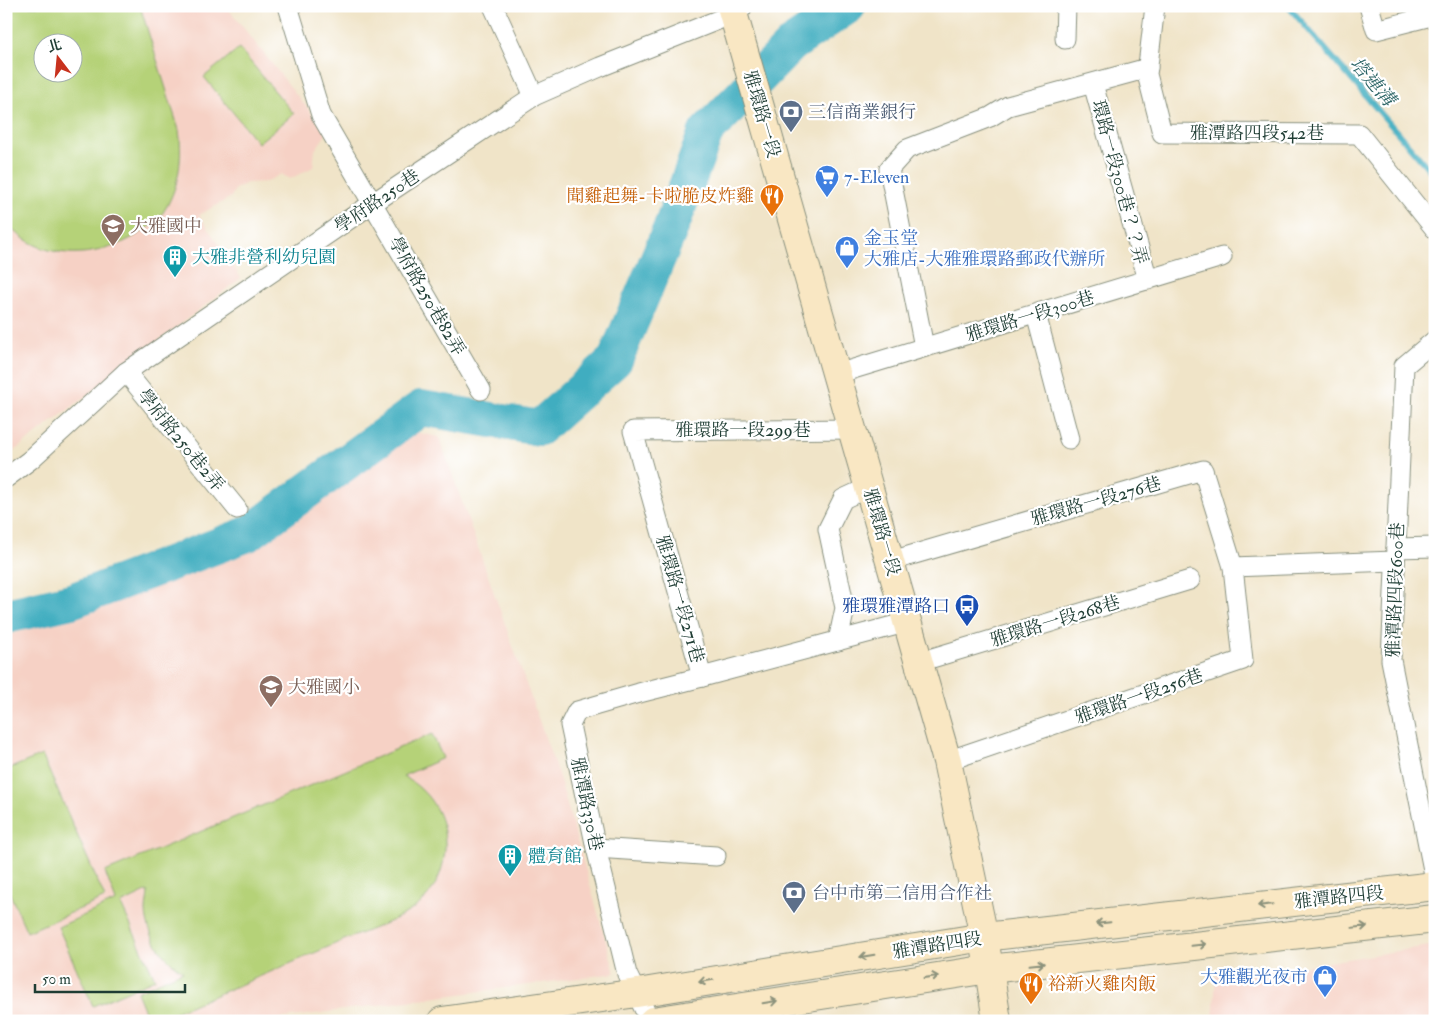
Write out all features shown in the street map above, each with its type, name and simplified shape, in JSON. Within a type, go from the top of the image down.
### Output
[{"type":"street","name":"學府路250巷82弄","points":[[288,6],[321,115],[481,390]]},
{"type":"street","points":[[493,6],[534,96]]},
{"type":"street","points":[[1064,39],[1066,6]]},
{"type":"street","name":"雅潭路四段542巷","points":[[1155,6],[1147,74],[1162,133],[1360,134],[1435,229]]},
{"type":"street","points":[[1369,6],[1376,30],[1435,15]]},
{"type":"street","name":"學府路250巷","points":[[6,478],[30,460],[126,372],[373,203],[534,96],[736,9]]},
{"type":"street","name":"雅環路一段","points":[[736,9],[743,49],[947,761],[984,937],[996,1021]]},
{"type":"street","points":[[924,348],[889,169],[907,149],[990,118],[1008,106],[1148,68]]},
{"type":"street","name":"環路一段300巷？？弄","points":[[1094,84],[1148,280]]},
{"type":"street","name":"雅環路一段300巷","points":[[837,374],[1222,257]]},
{"type":"street","points":[[1036,314],[1069,438]]},
{"type":"street","name":"雅潭路四段600巷","points":[[1435,340],[1404,366],[1391,660],[1435,880]]},
{"type":"street","name":"學府路250巷2弄","points":[[126,372],[237,509]]},
{"type":"street","name":"雅環路一段299巷","points":[[633,431],[853,429]]},
{"type":"street","name":"雅環路一段271巷","points":[[633,431],[702,677],[908,622]]},
{"type":"street","name":"雅環路一段276巷","points":[[891,561],[1203,470],[1233,567]]},
{"type":"street","points":[[838,641],[845,608],[828,529],[843,499],[869,487]]},
{"type":"street","points":[[1233,567],[1396,555],[1435,547]]},
{"type":"street","name":"雅環路一段256巷","points":[[947,761],[1243,660],[1233,567]]},
{"type":"street","name":"雅環路一段268巷","points":[[919,662],[1190,580]]},
{"type":"street","name":"雅潭路330巷","points":[[651,1021],[627,974],[596,848],[570,725],[577,710],[702,677]]},
{"type":"street","points":[[596,848],[716,856]]},
{"type":"street","name":"雅潭路四段","points":[[442,1021],[984,937],[1435,886]]},
{"type":"street","name":"雅潭路四段","points":[[651,1021],[989,969],[1435,919]]},
{"type":"shaded area","name":"大雅國中","points":[[6,6],[226,6],[327,133],[315,150],[313,167],[290,179],[281,174],[266,182],[247,183],[235,189],[231,197],[199,215],[241,278],[6,457]]},
{"type":"shaded area","name":"大雅國小","points":[[410,431],[439,437],[560,780],[615,973],[262,1021],[6,1021],[6,636],[121,599],[147,584],[246,544],[311,504]]},
{"type":"shaded area","name":"大雅觀光夜市","points":[[1435,945],[1435,1021],[1213,1021],[1216,975],[1267,972]]},
{"type":"green space","points":[[6,6],[140,6],[179,130],[180,163],[176,184],[168,204],[157,220],[148,228],[122,243],[105,249],[69,253],[52,251],[35,245],[6,222]]},
{"type":"green space","points":[[239,48],[294,114],[258,143],[204,77]]},
{"type":"green space","points":[[432,734],[443,758],[403,776],[418,786],[430,799],[439,814],[444,832],[444,859],[439,876],[431,892],[418,906],[398,918],[375,928],[154,1021],[149,1021],[137,992],[183,971],[169,960],[157,946],[149,929],[146,911],[148,891],[121,904],[155,979],[93,1006],[58,927],[116,901],[105,872]]},
{"type":"green space","points":[[42,755],[105,898],[27,932],[6,885],[6,770]]},
{"type":"waterway","points":[[6,616],[71,601],[248,534],[421,408],[539,428],[615,360],[672,225],[706,132],[792,44],[848,6]]},
{"type":"waterway","name":"塔連溝","points":[[1288,6],[1435,176]]},
{"type":"place","name":"三信商業銀行","points":[[791,133]]},
{"type":"place","name":"7-Eleven","points":[[827,198]]},
{"type":"place","name":"聞雞起舞-卡啦脆皮炸雞","points":[[772,217]]},
{"type":"place","name":"大雅國中","points":[[113,247]]},
{"type":"place","name":"金玉堂 大雅店-大雅雅環路郵政代辦所","points":[[847,269]]},
{"type":"place","name":"大雅非營利幼兒園","points":[[175,278]]},
{"type":"place","name":"雅環雅潭路口","points":[[967,627]]},
{"type":"place","name":"大雅國小","points":[[271,708]]},
{"type":"place","name":"體育館","points":[[510,877]]},
{"type":"place","name":"台中市第二信用合作社","points":[[794,914]]},
{"type":"place","name":"大雅觀光夜市","points":[[1325,998]]},
{"type":"place","name":"裕新火雞肉飯","points":[[1031,1005]]}]
